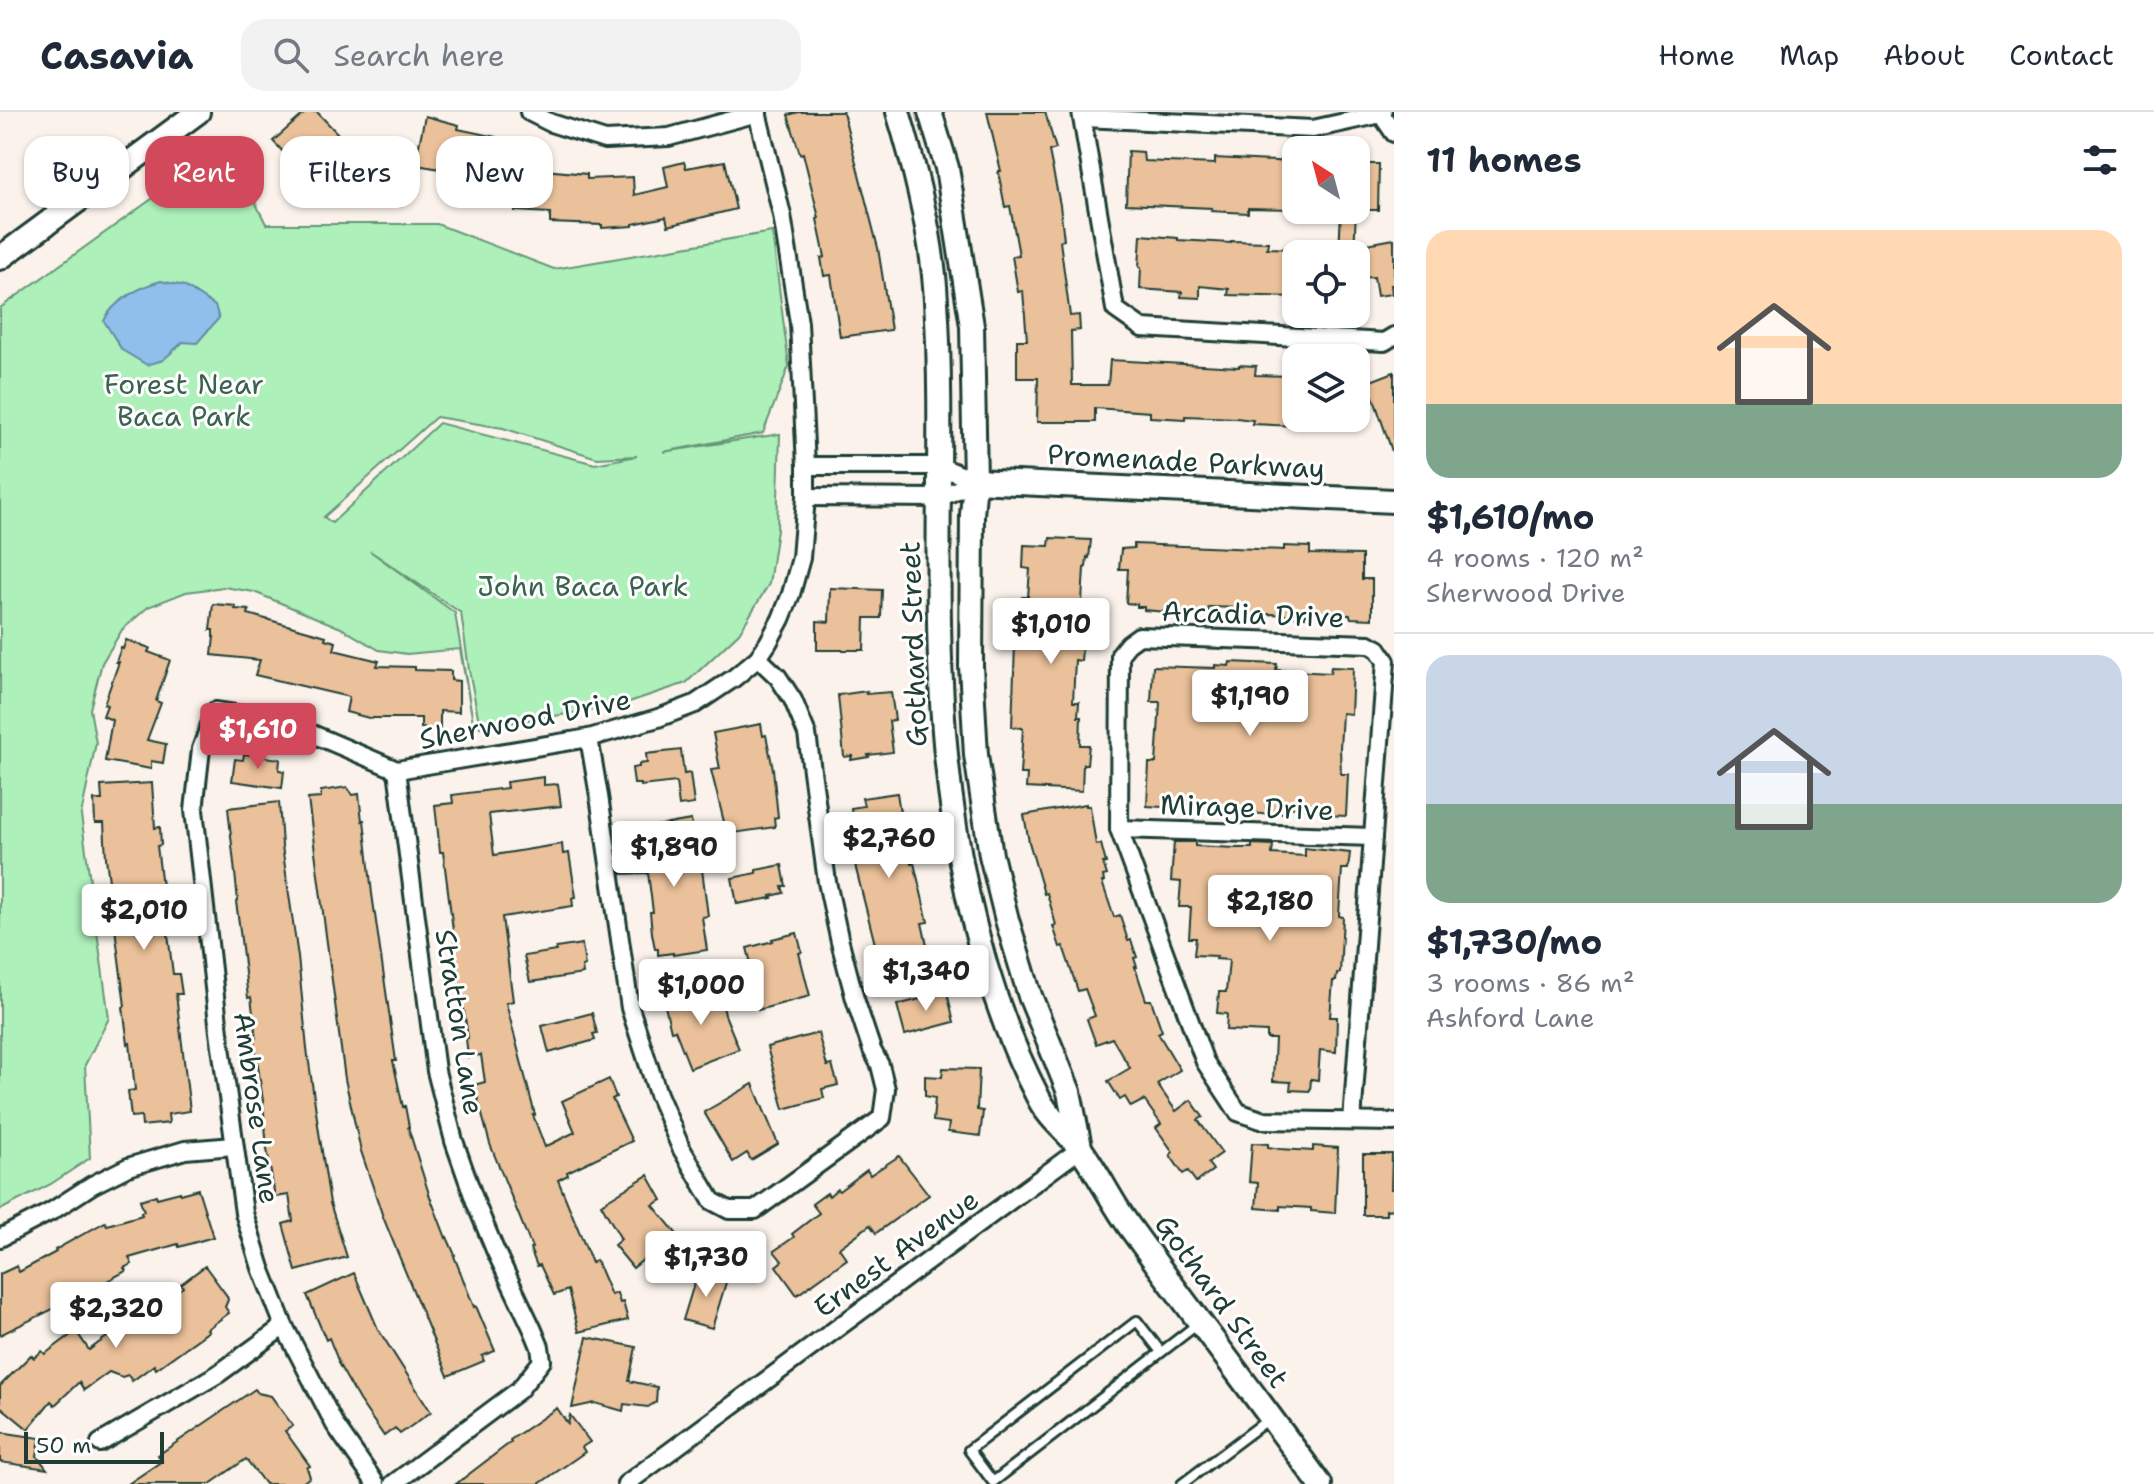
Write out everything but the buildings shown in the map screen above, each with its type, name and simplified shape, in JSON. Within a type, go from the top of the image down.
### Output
[{"type":"street","points":[[0,258],[198,112]]},
{"type":"street","points":[[529,112],[551,123],[605,140],[669,137],[757,113]]},
{"type":"street","name":"Gothard Street","points":[[898,112],[913,161],[936,299],[940,680],[947,766],[956,837],[972,912],[991,979],[1013,1041],[1041,1104],[1080,1149],[1126,1222],[1320,1484]]},
{"type":"street","name":"Gothard Street","points":[[930,112],[947,168],[972,326],[975,481],[971,666],[976,755],[991,855],[1007,920],[1030,996],[1069,1092],[1080,1149]]},
{"type":"street","name":"Sherwood Drive","points":[[215,711],[282,721],[397,770],[589,738],[658,718],[695,704],[758,658],[791,594],[801,558],[806,466],[799,323],[782,215],[757,113]]},
{"type":"street","points":[[1394,133],[1382,113],[1313,129],[1082,115],[1115,309],[1142,328],[1384,342],[1394,336]]},
{"type":"street","name":"Promenade Parkway","points":[[806,466],[939,466],[975,481],[1394,501]]},
{"type":"street","name":"Promenade Parkway","points":[[806,497],[940,498],[975,481]]},
{"type":"street","name":"Arcadia Drive","points":[[1119,829],[1120,654],[1139,636],[1369,644],[1378,649],[1386,661],[1373,837]]},
{"type":"street","points":[[589,738],[630,1008],[658,1094],[681,1148],[712,1201],[729,1210],[755,1210],[882,1118],[886,1089],[855,999],[840,942],[827,882],[807,734],[793,700],[778,677],[758,658]]},
{"type":"street","name":"Ambrose Lane","points":[[215,711],[201,749],[194,810],[244,1213],[284,1326],[335,1425],[376,1484]]},
{"type":"street","name":"Stratton Lane","points":[[393,1484],[519,1390],[542,1361],[533,1330],[476,1204],[454,1141],[436,1071],[397,770]]},
{"type":"street","points":[[1119,829],[1205,1062],[1238,1112],[1261,1120],[1394,1122]]},
{"type":"street","name":"Mirage Drive","points":[[1119,829],[1373,837]]},
{"type":"street","points":[[1352,1121],[1373,837]]},
{"type":"street","points":[[0,1238],[128,1167],[185,1150],[234,1146]]},
{"type":"street","name":"Ernest Avenue","points":[[626,1484],[1080,1149]]},
{"type":"street","points":[[100,1443],[218,1374],[284,1326]]},
{"type":"lane","points":[[1161,1352],[1137,1321],[969,1450],[993,1482],[1200,1322]]},
{"type":"lane","points":[[1182,1484],[1271,1418]]},
{"type":"green space","name":"Forest Near Baca Park","points":[[145,204],[145,208],[258,208],[266,224],[437,224],[554,269],[772,232],[789,366],[763,433],[663,452],[780,434],[777,530],[769,584],[739,633],[686,683],[614,707],[480,727],[461,613],[370,551],[455,613],[474,728],[460,649],[407,654],[379,650],[341,628],[254,592],[224,587],[186,592],[148,607],[122,630],[102,663],[90,709],[96,743],[81,815],[109,1018],[85,1065],[90,1158],[51,1184],[0,1210],[0,308]],"holes":[[[436,417],[503,428],[597,458],[637,456],[595,464],[439,423],[332,523],[324,517]]]},
{"type":"water","points":[[161,281],[184,286],[215,306],[219,318],[197,343],[183,342],[163,360],[147,365],[122,350],[104,321],[128,295]]},
{"type":"park label","name":"John Baca Park","points":[[583,586]]}]
